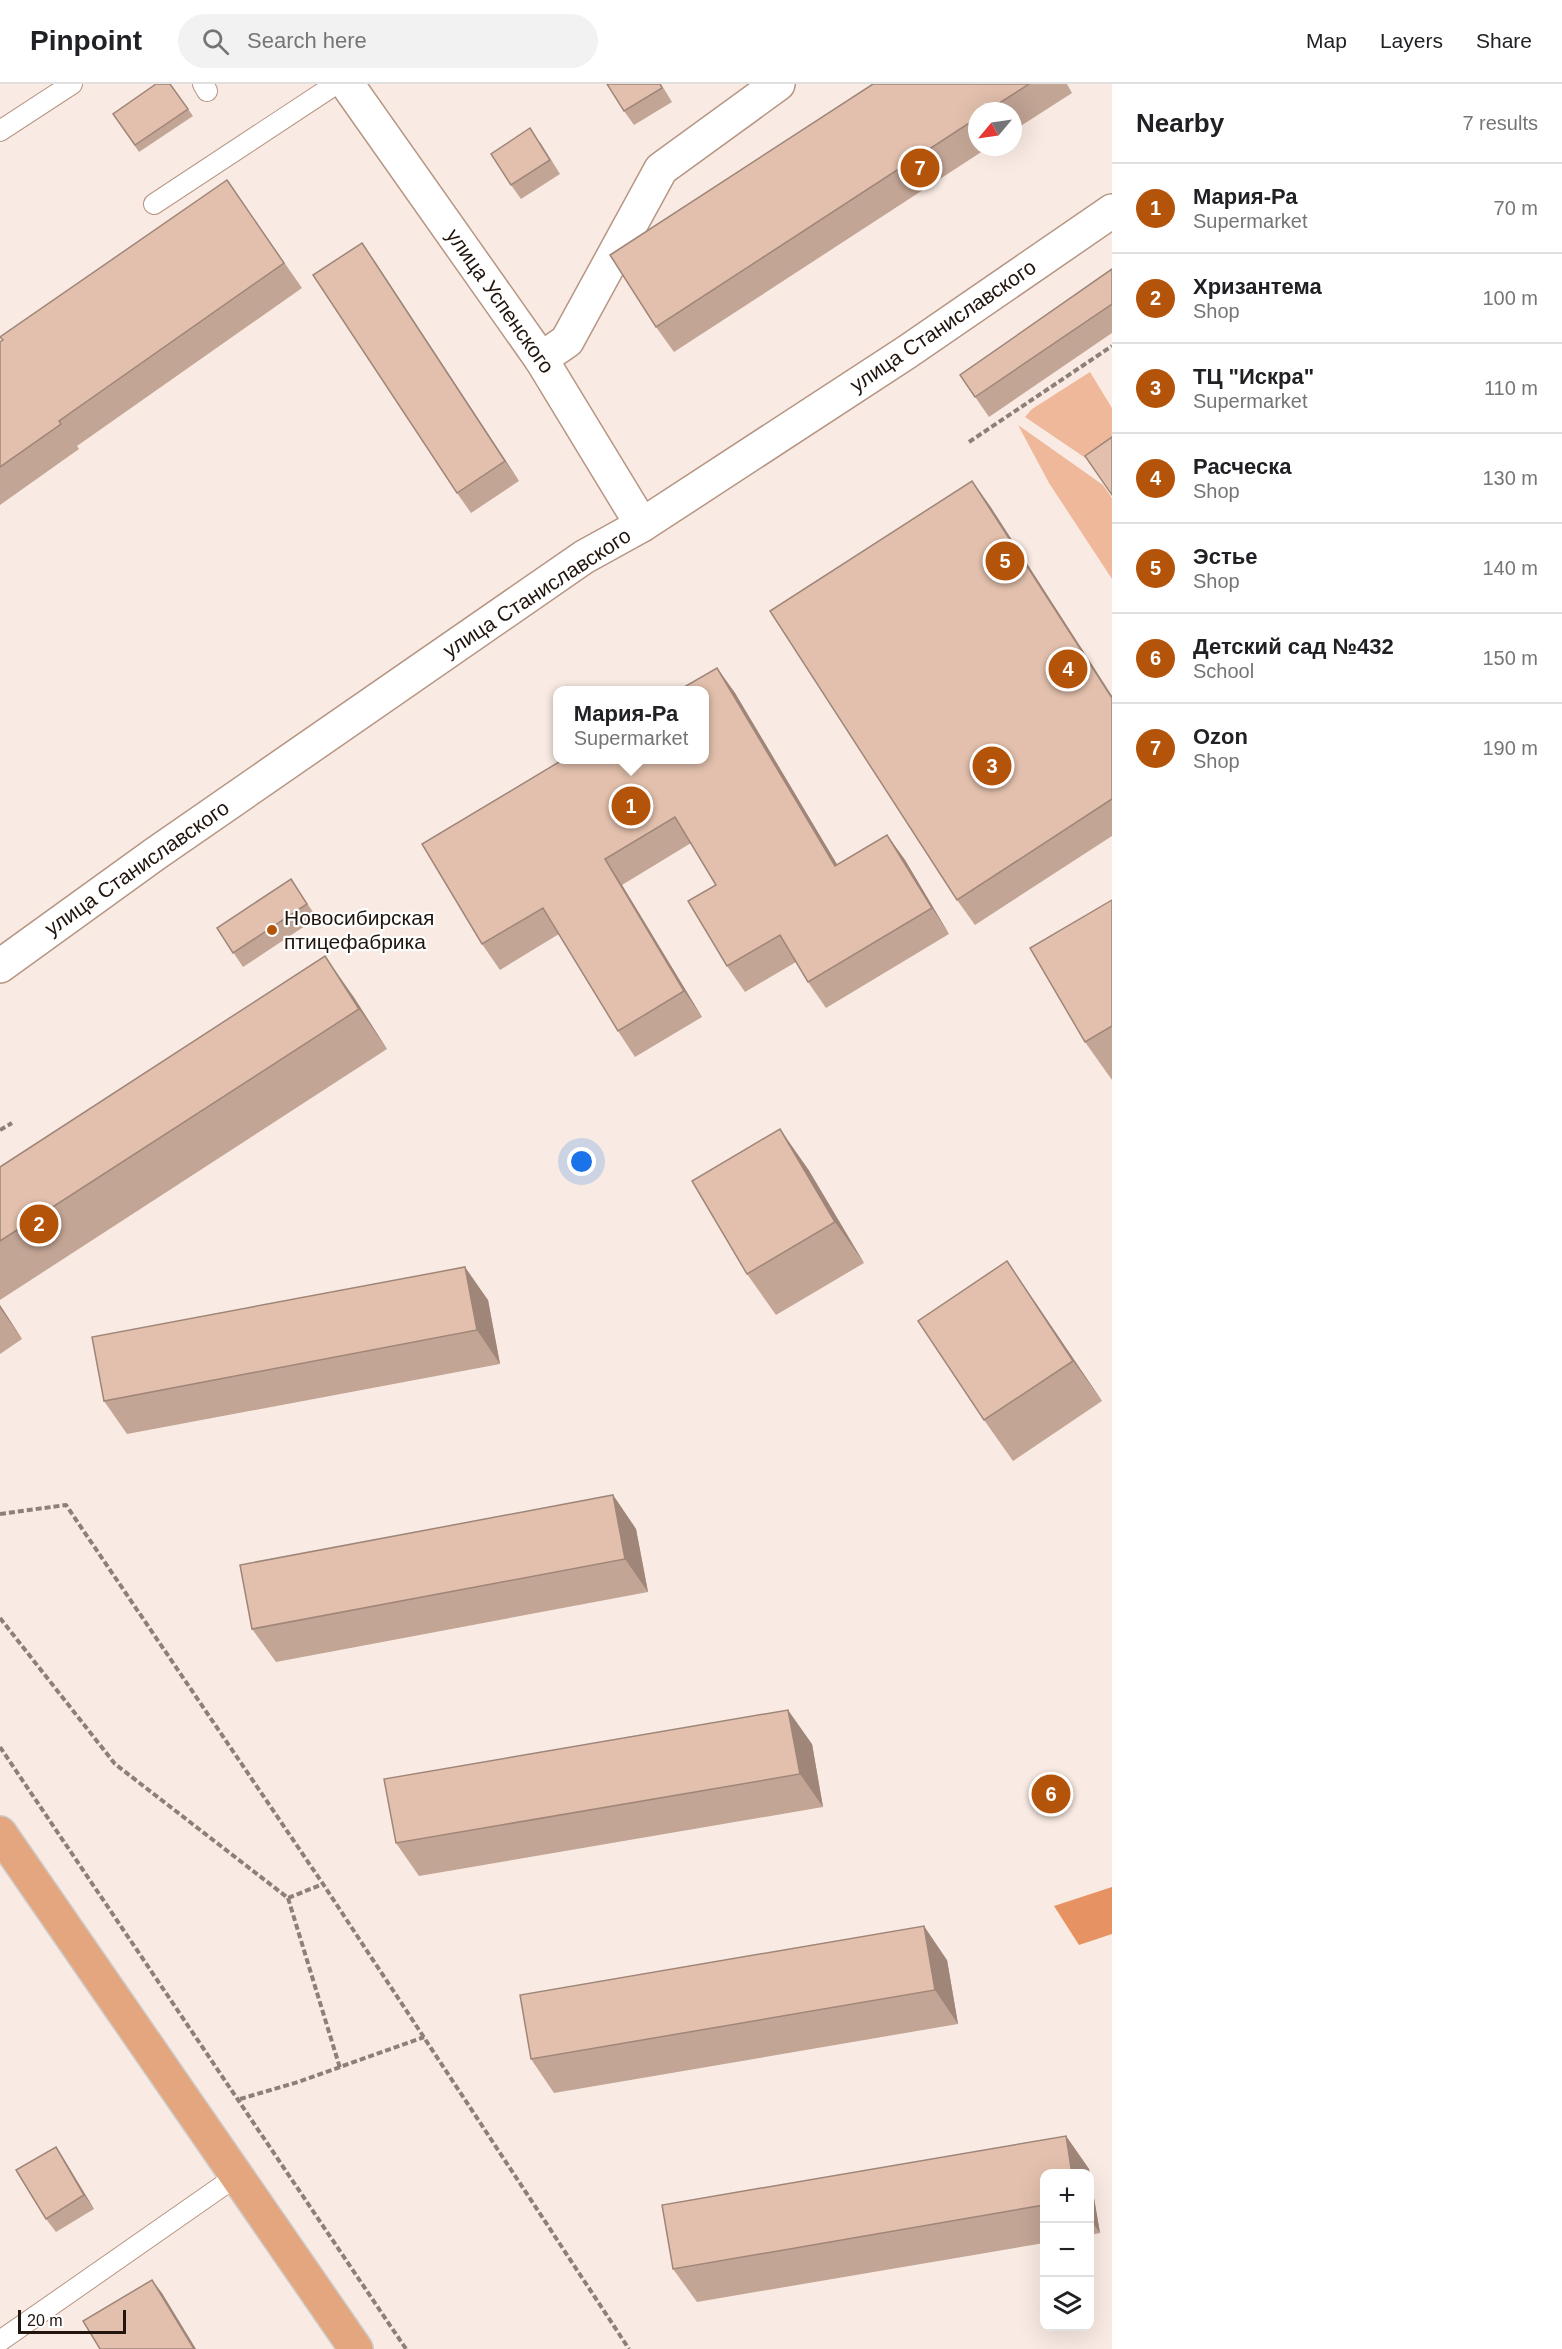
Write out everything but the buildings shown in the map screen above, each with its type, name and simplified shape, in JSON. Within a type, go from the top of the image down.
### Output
[{"type":"main road","points":[[0,1833],[356,2349]]},
{"type":"street","name":"улица Успенского","points":[[347,84],[541,358],[642,525]]},
{"type":"street","points":[[541,358],[567,341],[662,169],[778,84]]},
{"type":"street","name":"улица Станиславского","points":[[0,966],[155,854],[584,557],[642,525],[907,352],[1112,210]]},
{"type":"lane","points":[[0,131],[72,84]]},
{"type":"lane","points":[[154,204],[336,84]]},
{"type":"lane","points":[[0,2341],[238,2175]]},
{"type":"path","points":[[969,442],[1112,346]]},
{"type":"path","points":[[0,1130],[12,1123]]},
{"type":"path","points":[[0,1514],[66,1505],[424,2037],[628,2349]]},
{"type":"path","points":[[0,1618],[115,1764],[288,1898],[340,2068]]},
{"type":"path","points":[[0,1747],[240,2099],[406,2349]]},
{"type":"path","points":[[288,1898],[322,1884]]},
{"type":"path","points":[[240,2099],[340,2068],[424,2037]]},
{"type":"shaded area","points":[[1090,372],[1112,408],[1112,451],[1090,461],[1025,417],[1032,409]]},
{"type":"shaded area","points":[[1018,425],[1103,485],[1112,498],[1112,579],[1049,483]]},
{"type":"shaded area","points":[[1112,1887],[1112,1934],[1079,1945],[1054,1906]]},
{"type":"place","name":"Ozon","points":[[920,168]]},
{"type":"place","name":"Эстье","points":[[1005,561]]},
{"type":"place","name":"Расческа","points":[[1068,669]]},
{"type":"place","name":"ТЦ \"Искра\"","points":[[992,766]]},
{"type":"place","name":"Мария-Ра","points":[[631,806]]},
{"type":"place","name":"Новосибирская птицефабрика","points":[[272,930]]},
{"type":"place","name":"Хризантема","points":[[39,1224]]},
{"type":"place","name":"Детский сад №432","points":[[1051,1794]]}]
